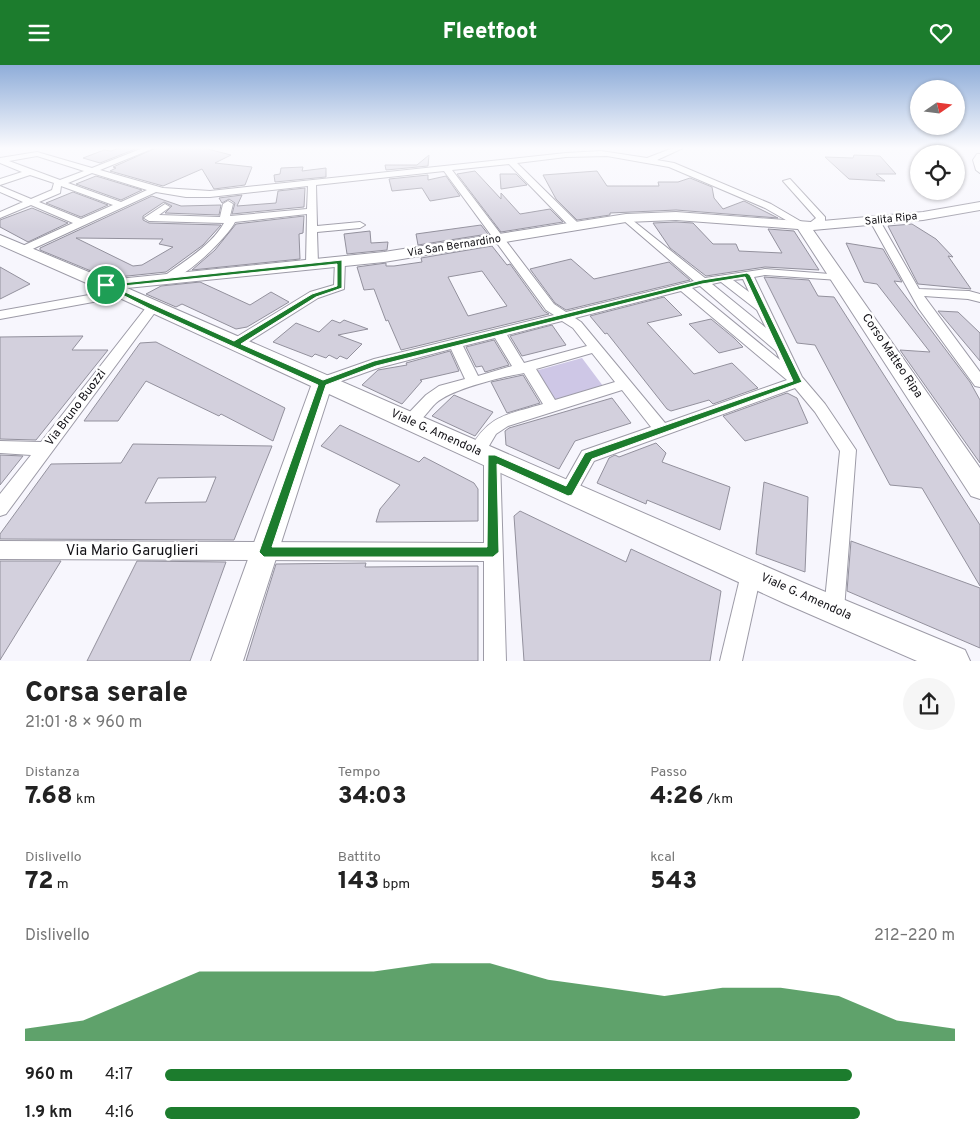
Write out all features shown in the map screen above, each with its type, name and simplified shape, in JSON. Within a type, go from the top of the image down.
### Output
[{"type":"street","points":[[0,182],[18,176],[58,186],[73,186],[121,205]]},
{"type":"street","points":[[37,176],[111,210]]},
{"type":"street","points":[[0,215],[32,203],[56,191],[58,186],[80,176]]},
{"type":"street","points":[[112,176],[156,189],[186,194],[210,194],[381,176]]},
{"type":"street","points":[[452,176],[550,307],[577,325],[662,430]]},
{"type":"street","points":[[529,176],[575,226]]},
{"type":"street","points":[[696,176],[806,225],[822,219],[787,181]]},
{"type":"street","points":[[312,184],[312,264]]},
{"type":"street","points":[[0,189],[82,223]]},
{"type":"street","points":[[22,250],[156,189]]},
{"type":"street","points":[[224,220],[228,204]]},
{"type":"street","name":"Salita Ripa","points":[[806,225],[923,216],[980,206]]},
{"type":"street","points":[[165,207],[149,218],[224,220],[312,211]]},
{"type":"street","name":"Via San Bernardino","points":[[114,289],[168,279],[340,261],[626,218],[676,216],[806,225]]},
{"type":"street","points":[[626,218],[781,347]]},
{"type":"street","points":[[168,279],[224,233],[230,222],[224,220]]},
{"type":"street","points":[[875,221],[924,309],[980,382]]},
{"type":"street","points":[[312,231],[360,225]]},
{"type":"street","name":"Corso Matteo Ripa","points":[[806,225],[980,488]]},
{"type":"street","name":"Viale G. Amendola","points":[[0,240],[834,610],[954,661]]},
{"type":"street","points":[[235,344],[314,295],[340,287],[340,261]]},
{"type":"street","points":[[227,661],[322,383],[374,364],[702,282],[765,272],[839,277]]},
{"type":"street","points":[[747,275],[798,382]]},
{"type":"street","points":[[724,279],[763,309]]},
{"type":"street","points":[[684,287],[798,382],[820,408],[848,450],[834,610]]},
{"type":"street","points":[[2,316],[114,289]]},
{"type":"street","points":[[915,292],[976,295]]},
{"type":"street","name":"Via Bruno Buozzi","points":[[0,508],[152,308]]},
{"type":"street","points":[[499,333],[552,407]]},
{"type":"street","points":[[455,344],[474,382]]},
{"type":"street","points":[[409,421],[431,399],[444,390],[595,348]]},
{"type":"street","points":[[568,492],[588,456],[798,382]]},
{"type":"street","points":[[495,661],[493,552],[484,454],[490,430],[503,422],[625,384]]},
{"type":"street","points":[[0,447],[45,449]]},
{"type":"street","name":"Via Mario Garuglieri","points":[[0,550],[493,552]]},
{"type":"street","points":[[731,661],[751,573]]},
{"type":"shaded area","points":[[582,358],[603,386],[554,400],[535,371]]},
{"type":"building","points":[[96,176],[142,190],[121,200],[76,184]]},
{"type":"building","points":[[127,176],[186,176],[163,186]]},
{"type":"building","points":[[206,176],[249,176],[245,185],[214,189]]},
{"type":"building","points":[[274,176],[326,176],[326,177],[275,182]]},
{"type":"building","points":[[428,176],[428,180],[446,176],[460,196],[430,201],[422,188],[392,191],[389,179]]},
{"type":"building","points":[[458,176],[479,176],[501,199],[501,193],[520,214],[550,209],[563,222],[501,232]]},
{"type":"building","points":[[500,176],[518,176],[527,185],[501,189]]},
{"type":"building","points":[[543,176],[600,176],[607,186],[659,186],[658,182],[678,182],[690,178],[712,187],[714,198],[723,209],[744,201],[778,218],[676,210],[610,213],[610,215],[577,220],[556,199]]},
{"type":"building","points":[[846,176],[878,176],[885,181],[849,179]]},
{"type":"building","points":[[305,188],[304,207],[232,214],[235,203],[229,199],[222,203],[219,198],[242,195],[237,206],[276,203],[278,191]]},
{"type":"building","points":[[73,192],[108,205],[81,217],[46,203]]},
{"type":"building","points":[[152,196],[181,206],[221,205],[219,215],[165,213],[172,206],[164,202],[143,216],[143,220],[149,223],[221,225],[203,245],[166,272],[108,278],[40,250],[40,248]],"holes":[[[76,238],[163,239],[159,244],[173,247],[142,265],[133,266]]]},
{"type":"building","points":[[32,208],[68,223],[28,242],[0,227],[0,220]]},
{"type":"building","points":[[304,216],[303,233],[299,234],[300,259],[192,270],[215,250],[236,224]]},
{"type":"building","points":[[653,223],[693,223],[713,244],[736,244],[739,251],[782,253],[768,229],[794,231],[819,270],[765,267],[706,276],[670,248]]},
{"type":"building","points":[[912,224],[936,239],[953,257],[948,256],[971,289],[918,284],[888,226]]},
{"type":"building","points":[[481,225],[488,234],[418,245],[416,234]]},
{"type":"building","points":[[370,231],[371,243],[388,242],[387,250],[347,254],[344,234]]},
{"type":"building","points":[[846,243],[883,249],[902,282],[894,281],[970,382],[980,400],[980,463],[900,350],[930,352],[877,284],[864,282]]},
{"type":"building","points":[[492,246],[507,265],[510,264],[544,311],[549,314],[401,350],[388,320],[386,321],[374,289],[364,290],[357,267],[386,263],[386,266],[394,266],[422,262],[421,258]],"holes":[[[482,271],[507,306],[468,316],[448,277]]]},
{"type":"building","points":[[571,259],[594,279],[669,262],[690,280],[566,310],[555,303],[530,269]]},
{"type":"building","points":[[0,267],[30,284],[0,299]]},
{"type":"building","points":[[764,277],[809,280],[818,296],[834,297],[980,525],[980,586],[922,488],[890,485],[815,345],[797,343]]},
{"type":"building","points":[[200,282],[250,305],[271,292],[289,302],[247,327],[236,329],[182,304],[176,307],[146,294],[161,286]]},
{"type":"building","points":[[664,297],[682,315],[647,323],[694,374],[732,363],[758,388],[713,404],[709,400],[671,411],[667,409],[607,333],[605,334],[590,316]]},
{"type":"building","points":[[938,311],[958,312],[980,333],[980,361]]},
{"type":"building","points":[[711,319],[743,347],[719,353],[689,324]]},
{"type":"building","points":[[332,320],[340,323],[344,320],[368,329],[338,335],[362,344],[347,359],[340,356],[337,359],[329,355],[326,358],[315,354],[312,357],[273,342],[296,323],[319,332]]},
{"type":"building","points":[[552,325],[566,345],[522,356],[510,336]]},
{"type":"building","points":[[83,336],[72,350],[108,350],[36,440],[0,439],[0,337]]},
{"type":"building","points":[[494,340],[509,365],[485,372],[482,366],[476,367],[466,347]]},
{"type":"building","points":[[156,342],[285,408],[273,441],[221,414],[219,416],[146,381],[118,421],[84,421],[140,343]]},
{"type":"building","points":[[450,351],[459,371],[420,380],[422,381],[402,404],[362,385],[378,370],[407,365],[406,363]]},
{"type":"building","points":[[523,375],[540,403],[507,413],[491,382]]},
{"type":"building","points":[[787,393],[797,398],[808,423],[745,441],[723,416]]},
{"type":"building","points":[[454,395],[493,412],[475,436],[432,416]]},
{"type":"building","points":[[612,398],[631,423],[575,441],[559,469],[506,445],[505,431],[509,428]]},
{"type":"building","points":[[340,425],[419,462],[424,457],[474,483],[478,489],[478,521],[376,522],[380,509],[400,485],[321,446]]},
{"type":"building","points":[[656,443],[666,453],[662,462],[730,487],[720,530],[647,500],[646,504],[597,483],[609,458],[615,455],[619,457]]},
{"type":"building","points":[[133,444],[272,446],[234,540],[0,539],[0,534],[51,464],[121,463]],"holes":[[[216,477],[206,502],[145,503],[158,478]]]},
{"type":"building","points":[[0,455],[23,456],[0,485]]},
{"type":"building","points":[[764,482],[808,497],[805,572],[756,554]]},
{"type":"building","points":[[520,511],[626,562],[631,549],[721,591],[710,661],[524,661],[514,516]]},
{"type":"building","points":[[851,541],[980,588],[980,648],[847,591]]},
{"type":"building","points":[[0,561],[61,561],[0,660]]},
{"type":"building","points":[[137,561],[226,562],[190,661],[87,661]]},
{"type":"building","points":[[366,563],[365,567],[478,566],[478,661],[246,661],[276,564]]},
{"type":"route","points":[[106,285],[152,308],[322,383],[264,552],[493,552],[492,457],[568,492],[588,456],[798,382],[747,275],[702,282],[562,316],[374,364],[322,383],[235,344],[314,295],[340,287],[340,261],[106,285]]}]
